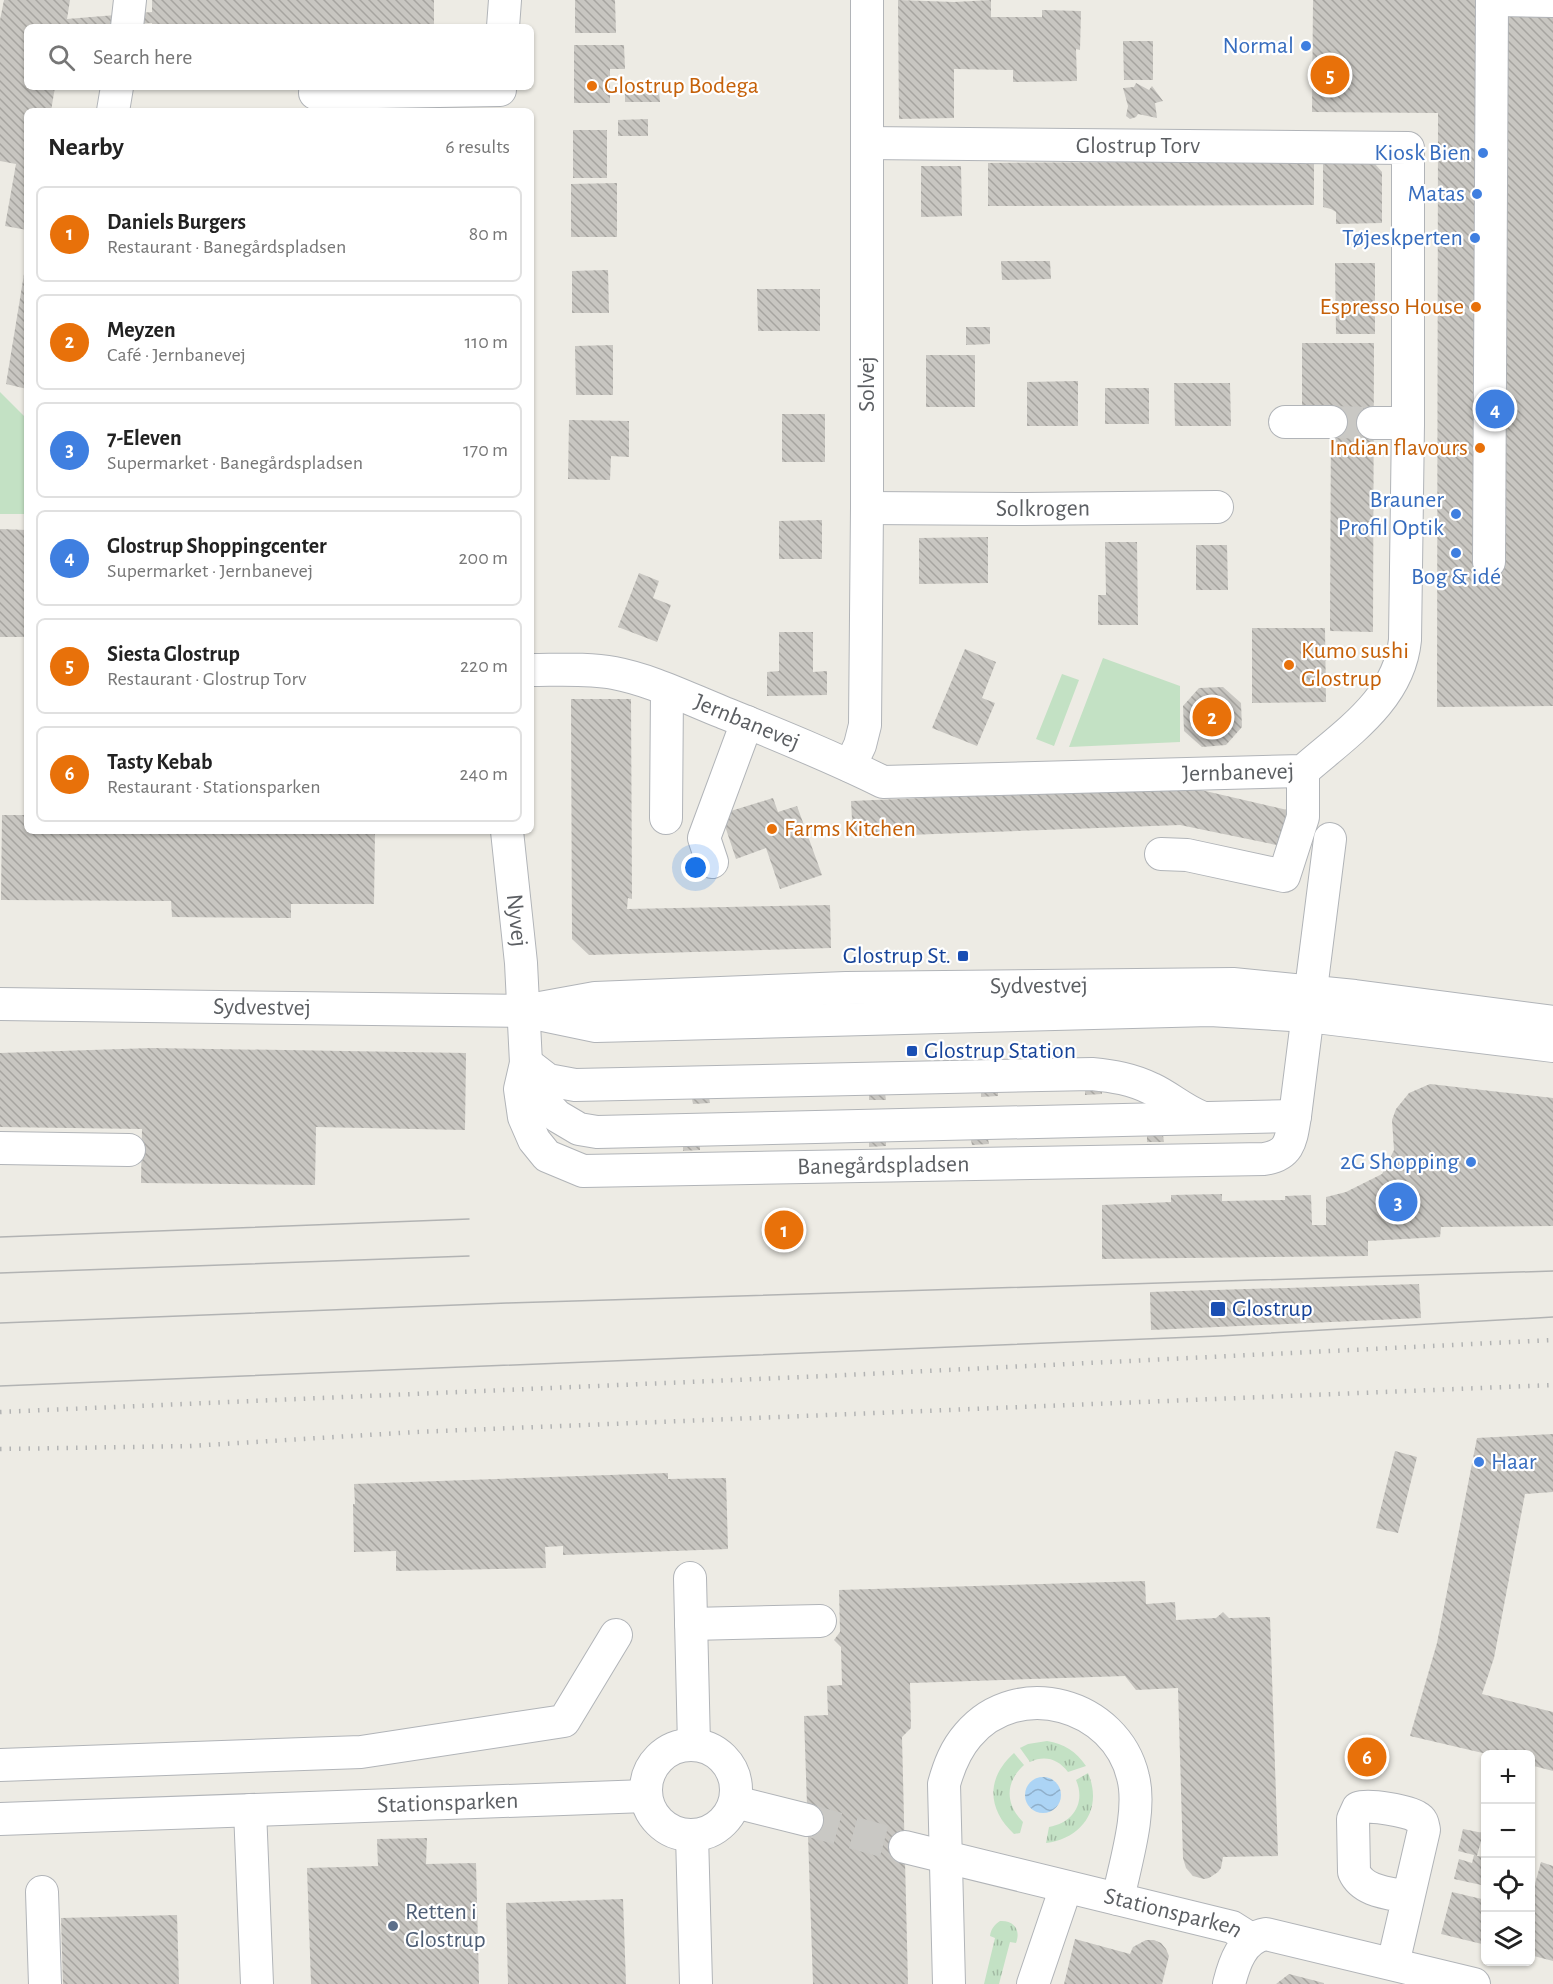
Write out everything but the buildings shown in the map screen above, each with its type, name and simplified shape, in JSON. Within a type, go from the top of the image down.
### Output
[{"type":"street","points":[[127,24],[130,0]]},
{"type":"street","points":[[503,24],[505,0]]},
{"type":"street","name":"Solvej","points":[[850,766],[860,745],[865,724],[867,0]]},
{"type":"street","points":[[1490,561],[1492,0]]},
{"type":"street","points":[[1500,0],[1553,1]]},
{"type":"street","points":[[114,108],[116,90]]},
{"type":"street","points":[[315,93],[500,96]]},
{"type":"street","name":"Glostrup Torv","points":[[867,143],[1408,148]]},
{"type":"street","name":"Jernbanevej","points":[[534,670],[613,673],[667,690],[747,722],[883,782],[1303,771],[1379,702],[1390,687],[1403,657],[1408,423],[1408,148]]},
{"type":"street","points":[[1285,422],[1331,422]]},
{"type":"street","points":[[1373,423],[1408,423]]},
{"type":"street","name":"Solkrogen","points":[[867,508],[1217,507]]},
{"type":"street","points":[[666,818],[667,690]]},
{"type":"street","points":[[712,862],[704,838],[747,722]]},
{"type":"street","points":[[1161,854],[1187,855],[1284,876],[1303,817],[1303,771]]},
{"type":"street","name":"Nyvej","points":[[507,834],[524,1011]]},
{"type":"street","name":"Banegårdspladsen","points":[[524,1011],[526,1063],[520,1089],[524,1117],[534,1140],[547,1156],[583,1171],[1276,1157],[1285,1151],[1291,1137],[1295,1116],[1330,839]]},
{"type":"street","name":"Sydvestvej","points":[[0,1004],[524,1011],[595,998],[856,988],[1233,984],[1310,1003],[1553,1046]]},
{"type":"street","name":"Sydvestvej","points":[[1310,1003],[1553,1022]]},
{"type":"street","name":"Banegårdspladsen","points":[[526,1063],[534,1087],[548,1107],[567,1124],[597,1132],[1295,1116]]},
{"type":"street","name":"Banegårdspladsen","points":[[526,1063],[548,1080],[575,1085],[1102,1075],[1133,1080],[1154,1089],[1188,1112],[1204,1117]]},
{"type":"street","points":[[0,1148],[129,1150]]},
{"type":"street","points":[[690,1578],[694,1745]]},
{"type":"street","points":[[691,1624],[820,1621]]},
{"type":"street","points":[[0,1765],[361,1752],[564,1721],[615,1635]]},
{"type":"street","points":[[949,1984],[944,1784],[957,1749],[976,1728],[999,1712],[1036,1703],[1055,1704],[1090,1717],[1106,1729],[1118,1743],[1128,1760],[1134,1778],[1136,1796],[1118,1899]]},
{"type":"street","points":[[694,1745],[709,1749],[723,1758],[732,1770],[736,1786],[735,1802],[729,1815],[719,1826],[706,1833],[692,1835],[676,1832],[662,1824],[651,1812],[646,1796],[647,1780],[653,1765],[664,1754],[678,1746],[694,1745]]},
{"type":"street","name":"Stationsparken","points":[[0,1819],[646,1796]]},
{"type":"street","points":[[735,1802],[807,1820]]},
{"type":"street","points":[[250,1810],[257,1984]]},
{"type":"street","points":[[692,1835],[696,1984]]},
{"type":"street","name":"Stationsparken","points":[[905,1847],[1232,1927],[1251,1939],[1266,1934],[1474,1984]]},
{"type":"street","points":[[1033,1984],[1066,1887]]},
{"type":"street","points":[[42,1892],[45,1984]]},
{"type":"street","points":[[1393,1964],[1408,1897]]},
{"type":"street","points":[[1229,1984],[1232,1971],[1242,1950],[1251,1939]]},
{"type":"green space","points":[[0,392],[24,416],[24,514],[0,514]]},
{"type":"green space","points":[[1103,658],[1180,686],[1180,742],[1069,747]]},
{"type":"green space","points":[[1062,674],[1079,680],[1054,746],[1036,739]]},
{"type":"green space","points":[[1047,1741],[1069,1749],[1086,1766],[1068,1772],[1051,1759],[1030,1762],[1020,1748],[1028,1744]]},
{"type":"green space","points":[[1014,1753],[1024,1765],[1013,1779],[1011,1786],[1010,1801],[1023,1822],[1020,1833],[1014,1834],[999,1814],[993,1794],[998,1773]]},
{"type":"green space","points":[[1088,1773],[1093,1798],[1086,1819],[1080,1828],[1070,1835],[1046,1843],[1049,1827],[1065,1821],[1075,1811],[1079,1796],[1076,1780]]},
{"type":"green space","points":[[1000,1921],[1013,1924],[1018,1934],[1016,1943],[1010,1942],[999,1984],[984,1984],[995,1938],[990,1934],[993,1927]]},
{"type":"water","points":[[1043,1777],[1055,1783],[1061,1795],[1055,1807],[1043,1813],[1031,1807],[1025,1795],[1031,1783]]},
{"type":"tunnel","points":[[1331,422],[1373,423]]},
{"type":"tunnel","points":[[807,1820],[905,1847]]},
{"type":"tram line","points":[[0,1237],[469,1219]]},
{"type":"tram line","points":[[0,1273],[469,1256]]},
{"type":"tram line","points":[[0,1323],[507,1303],[1553,1271]]},
{"type":"tram line","points":[[0,1386],[1219,1336],[1553,1317]]},
{"type":"railway","points":[[0,1412],[826,1376],[1553,1340]]},
{"type":"railway","points":[[0,1449],[190,1446],[416,1432],[1553,1385]]},
{"type":"place","name":"Normal","points":[[1306,46]]},
{"type":"place","name":"Siesta Glostrup","points":[[1330,75]]},
{"type":"place","name":"Glostrup Bodega","points":[[592,86]]},
{"type":"place","name":"Kiosk Bien","points":[[1483,153]]},
{"type":"place","name":"Matas","points":[[1477,194]]},
{"type":"place","name":"Tøjeskperten","points":[[1475,238]]},
{"type":"place","name":"Espresso House","points":[[1476,307]]},
{"type":"place","name":"Glostrup Shoppingcenter","points":[[1495,409]]},
{"type":"place","name":"Indian flavours","points":[[1480,448]]},
{"type":"place","name":"Brauner Profil Optik","points":[[1456,514]]},
{"type":"place","name":"Bog & idé","points":[[1456,553]]},
{"type":"place","name":"Kumo sushi Glostrup","points":[[1289,665]]},
{"type":"place","name":"Meyzen","points":[[1212,717]]},
{"type":"place","name":"Farms Kitchen","points":[[772,829]]},
{"type":"place","name":"Glostrup St.","points":[[963,956]]},
{"type":"place","name":"Glostrup Station","points":[[912,1051]]},
{"type":"place","name":"2G Shopping","points":[[1471,1162]]},
{"type":"place","name":"7-Eleven","points":[[1398,1202]]},
{"type":"place","name":"Daniels Burgers","points":[[784,1230]]},
{"type":"place","name":"Glostrup","points":[[1218,1309]]},
{"type":"place","name":"Haar","points":[[1479,1462]]},
{"type":"place","name":"Tasty Kebab","points":[[1367,1757]]},
{"type":"place","name":"Retten i Glostrup","points":[[393,1926]]}]
